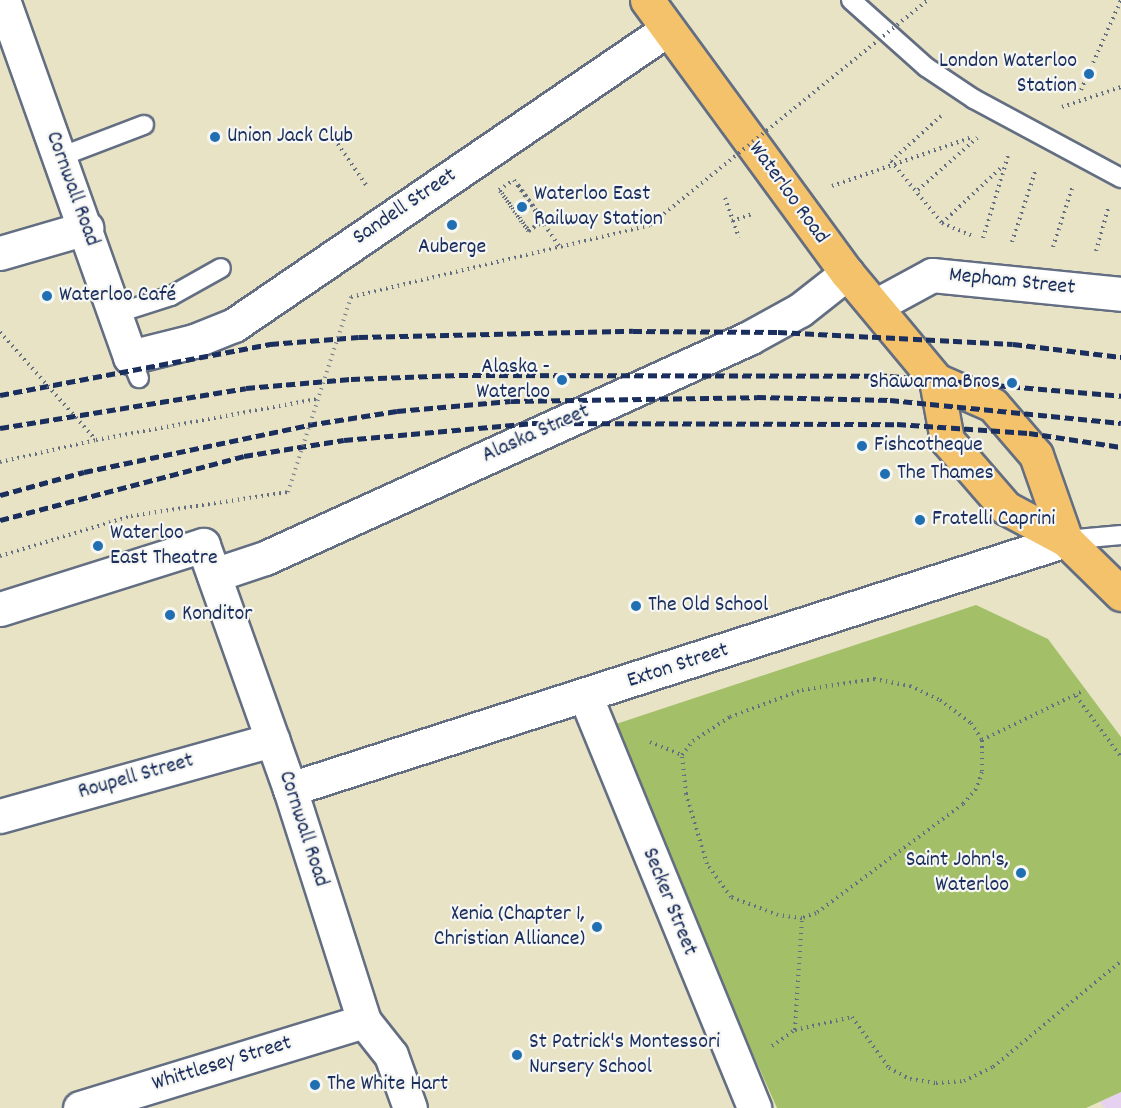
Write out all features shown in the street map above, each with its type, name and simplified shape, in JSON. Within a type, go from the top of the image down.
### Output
[{"type":"main road","name":"Waterloo Road","points":[[647,0],[847,273],[936,380],[993,405],[1036,455],[1066,540]]},
{"type":"main road","name":"Waterloo Road","points":[[936,380],[947,440],[1006,508],[1066,540],[1121,594]]},
{"type":"street","name":"Cornwall Road","points":[[3,0],[134,367]]},
{"type":"street","name":"Sandell Street","points":[[134,367],[234,325],[668,29]]},
{"type":"street","points":[[0,253],[86,228]]},
{"type":"street","name":"Alaska Street","points":[[214,575],[265,558],[749,338],[800,310],[847,273]]},
{"type":"street","name":"Mepham Street","points":[[874,306],[932,274],[1121,294]]},
{"type":"street","name":"Exton Street","points":[[290,789],[1066,540]]},
{"type":"street","name":"Cornwall Road","points":[[0,609],[202,545],[290,789],[364,1021],[391,1055],[410,1108]]},
{"type":"street","name":"Secker Street","points":[[585,695],[754,1108]]},
{"type":"street","name":"Roupell Street","points":[[0,816],[273,740]]},
{"type":"street","name":"Whittlesey Street","points":[[80,1108],[364,1021]]},
{"type":"lane","points":[[851,0],[926,67],[1000,114],[1120,177]]},
{"type":"lane","points":[[60,157],[144,125]]},
{"type":"lane","points":[[116,314],[171,296],[221,268]]},
{"type":"lane","points":[[1066,540],[1121,535]]},
{"type":"path","points":[[0,556],[131,516],[288,492],[351,297],[561,250],[651,225],[928,0]]},
{"type":"path","points":[[1081,90],[1121,0]]},
{"type":"path","points":[[966,93],[891,161],[918,190],[942,223],[982,239],[992,240]]},
{"type":"path","points":[[918,190],[1000,114]]},
{"type":"path","points":[[982,239],[1005,164],[1022,126]]},
{"type":"path","points":[[886,167],[984,133]]},
{"type":"path","points":[[331,134],[373,194]]},
{"type":"path","points":[[1012,242],[1048,141]]},
{"type":"path","points":[[1053,248],[1082,159]]},
{"type":"path","points":[[942,223],[1005,164]]},
{"type":"path","points":[[1095,255],[1120,177]]},
{"type":"path","points":[[515,181],[561,250]]},
{"type":"path","points":[[515,181],[543,220],[529,231],[500,190],[515,181]]},
{"type":"path","points":[[513,208],[528,231],[544,221],[515,181]]},
{"type":"path","points":[[725,198],[739,238]]},
{"type":"path","points":[[1002,241],[1022,243]]},
{"type":"path","points":[[1042,247],[1063,250]]},
{"type":"path","points":[[1085,253],[1104,256]]},
{"type":"path","points":[[0,332],[96,440]]},
{"type":"path","points":[[0,462],[96,440],[318,399]]},
{"type":"path","points":[[874,679],[910,686],[939,700],[971,723],[982,740],[982,772],[976,789],[963,804],[827,908],[802,918],[750,907],[730,897],[718,884],[707,864],[686,794],[682,755],[693,741],[730,717],[802,690],[874,679]]},
{"type":"path","points":[[982,740],[1085,690]]},
{"type":"path","points":[[1076,696],[1121,757]]},
{"type":"path","points":[[795,1029],[802,918]]},
{"type":"path","points":[[735,1065],[754,1058],[795,1029],[852,1017],[889,1068],[909,1079],[936,1083],[964,1081],[993,1067],[1121,961]]},
{"type":"shaded area","points":[[1121,1092],[1121,1108],[1105,1108],[1100,1102]]},
{"type":"green space","points":[[976,605],[1048,639],[1121,737],[1121,1092],[1086,1108],[777,1108],[607,727]]},
{"type":"railway","points":[[0,395],[270,344],[359,337],[633,331],[778,332],[1013,344],[1121,357]]},
{"type":"railway","points":[[0,428],[246,388],[351,379],[459,375],[890,376],[1121,396]]},
{"type":"railway","points":[[0,495],[84,472],[308,425],[397,411],[511,401],[757,397],[890,400],[1121,423]]},
{"type":"railway","points":[[0,520],[244,456],[344,440],[534,423],[897,424],[1029,433],[1121,447]]},
{"type":"place","name":"London Waterloo Station","points":[[1089,74]]},
{"type":"place","name":"Union Jack Club","points":[[215,137]]},
{"type":"place","name":"Waterloo East Railway Station","points":[[522,207]]},
{"type":"place","name":"Auberge","points":[[452,225]]},
{"type":"place","name":"Waterloo Café","points":[[47,296]]},
{"type":"place","name":"Alaska - Waterloo","points":[[562,380]]},
{"type":"place","name":"Shawarma Bros","points":[[1012,383]]},
{"type":"place","name":"Fishcotheque","points":[[862,446]]},
{"type":"place","name":"The Thames","points":[[885,474]]},
{"type":"place","name":"Fratelli Caprini","points":[[920,520]]},
{"type":"place","name":"Waterloo East Theatre","points":[[98,546]]},
{"type":"place","name":"The Old School","points":[[636,606]]},
{"type":"place","name":"Konditor","points":[[170,615]]},
{"type":"place","name":"Saint John's, Waterloo","points":[[1021,873]]},
{"type":"place","name":"Xenia (Chapter 1, Christian Alliance)","points":[[597,927]]},
{"type":"place","name":"St Patrick's Montessori Nursery School","points":[[517,1055]]},
{"type":"place","name":"The White Hart","points":[[315,1085]]}]
